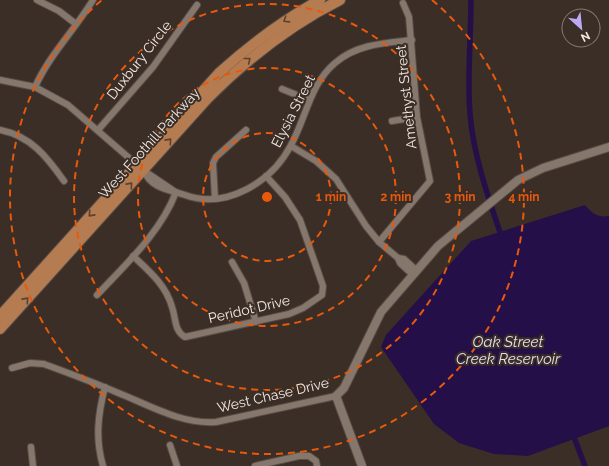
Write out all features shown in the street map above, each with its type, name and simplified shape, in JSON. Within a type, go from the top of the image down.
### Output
[{"type":"main road","name":"West Foothill Parkway","points":[[0,329],[139,167],[201,92],[238,56],[280,24],[320,0]]},
{"type":"main road","name":"West Foothill Parkway","points":[[0,316],[139,167],[243,64],[297,24],[340,0]]},
{"type":"street","points":[[37,0],[59,11],[76,24]]},
{"type":"street","points":[[35,87],[44,68],[93,0]]},
{"type":"street","name":"Amethyst Street","points":[[379,242],[430,181],[418,117],[409,17],[404,3]]},
{"type":"street","name":"Duxbury Circle","points":[[98,130],[153,67],[198,5]]},
{"type":"street","name":"Elysia Street","points":[[0,80],[35,87],[68,105],[139,167],[146,178],[154,184],[164,190],[205,200],[238,194],[254,186],[266,176],[291,146],[309,100],[323,76],[335,63],[351,53],[379,42],[412,40]]},
{"type":"street","points":[[282,89],[309,100]]},
{"type":"street","points":[[392,121],[418,117]]},
{"type":"street","points":[[0,130],[16,134],[40,150],[64,181]]},
{"type":"street","points":[[215,199],[213,163],[216,157],[246,130]]},
{"type":"street","points":[[291,146],[316,161],[336,179],[366,226],[379,242],[398,258],[400,263],[415,273]]},
{"type":"street","name":"West Chase Drive","points":[[12,368],[30,363],[44,364],[166,412],[195,422],[206,423],[336,396],[344,388],[381,312],[438,246],[518,180],[543,168],[609,147]]},
{"type":"street","name":"Peridot Drive","points":[[133,256],[162,285],[172,306],[176,327],[180,334],[185,337],[289,314],[303,308],[322,295],[323,286],[300,220],[285,197],[266,176]]},
{"type":"street","points":[[97,295],[133,256],[162,220],[176,192]]},
{"type":"street","points":[[232,262],[244,283],[256,322]]},
{"type":"street","points":[[103,466],[100,456],[97,430],[105,387]]},
{"type":"street","points":[[336,396],[362,466]]},
{"type":"street","points":[[170,445],[177,466]]},
{"type":"street","points":[[31,447],[33,466]]},
{"type":"street","points":[[255,466],[299,456],[309,456],[316,461],[317,466]]},
{"type":"water","name":"Oak Street Creek Reservoir","points":[[585,205],[595,214],[609,216],[609,426],[528,456],[494,454],[459,443],[434,424],[381,347],[386,335],[471,241]]},
{"type":"waterway","points":[[471,0],[469,85],[470,114],[474,145],[482,177],[502,238]]},
{"type":"waterway","points":[[572,432],[585,466]]}]
